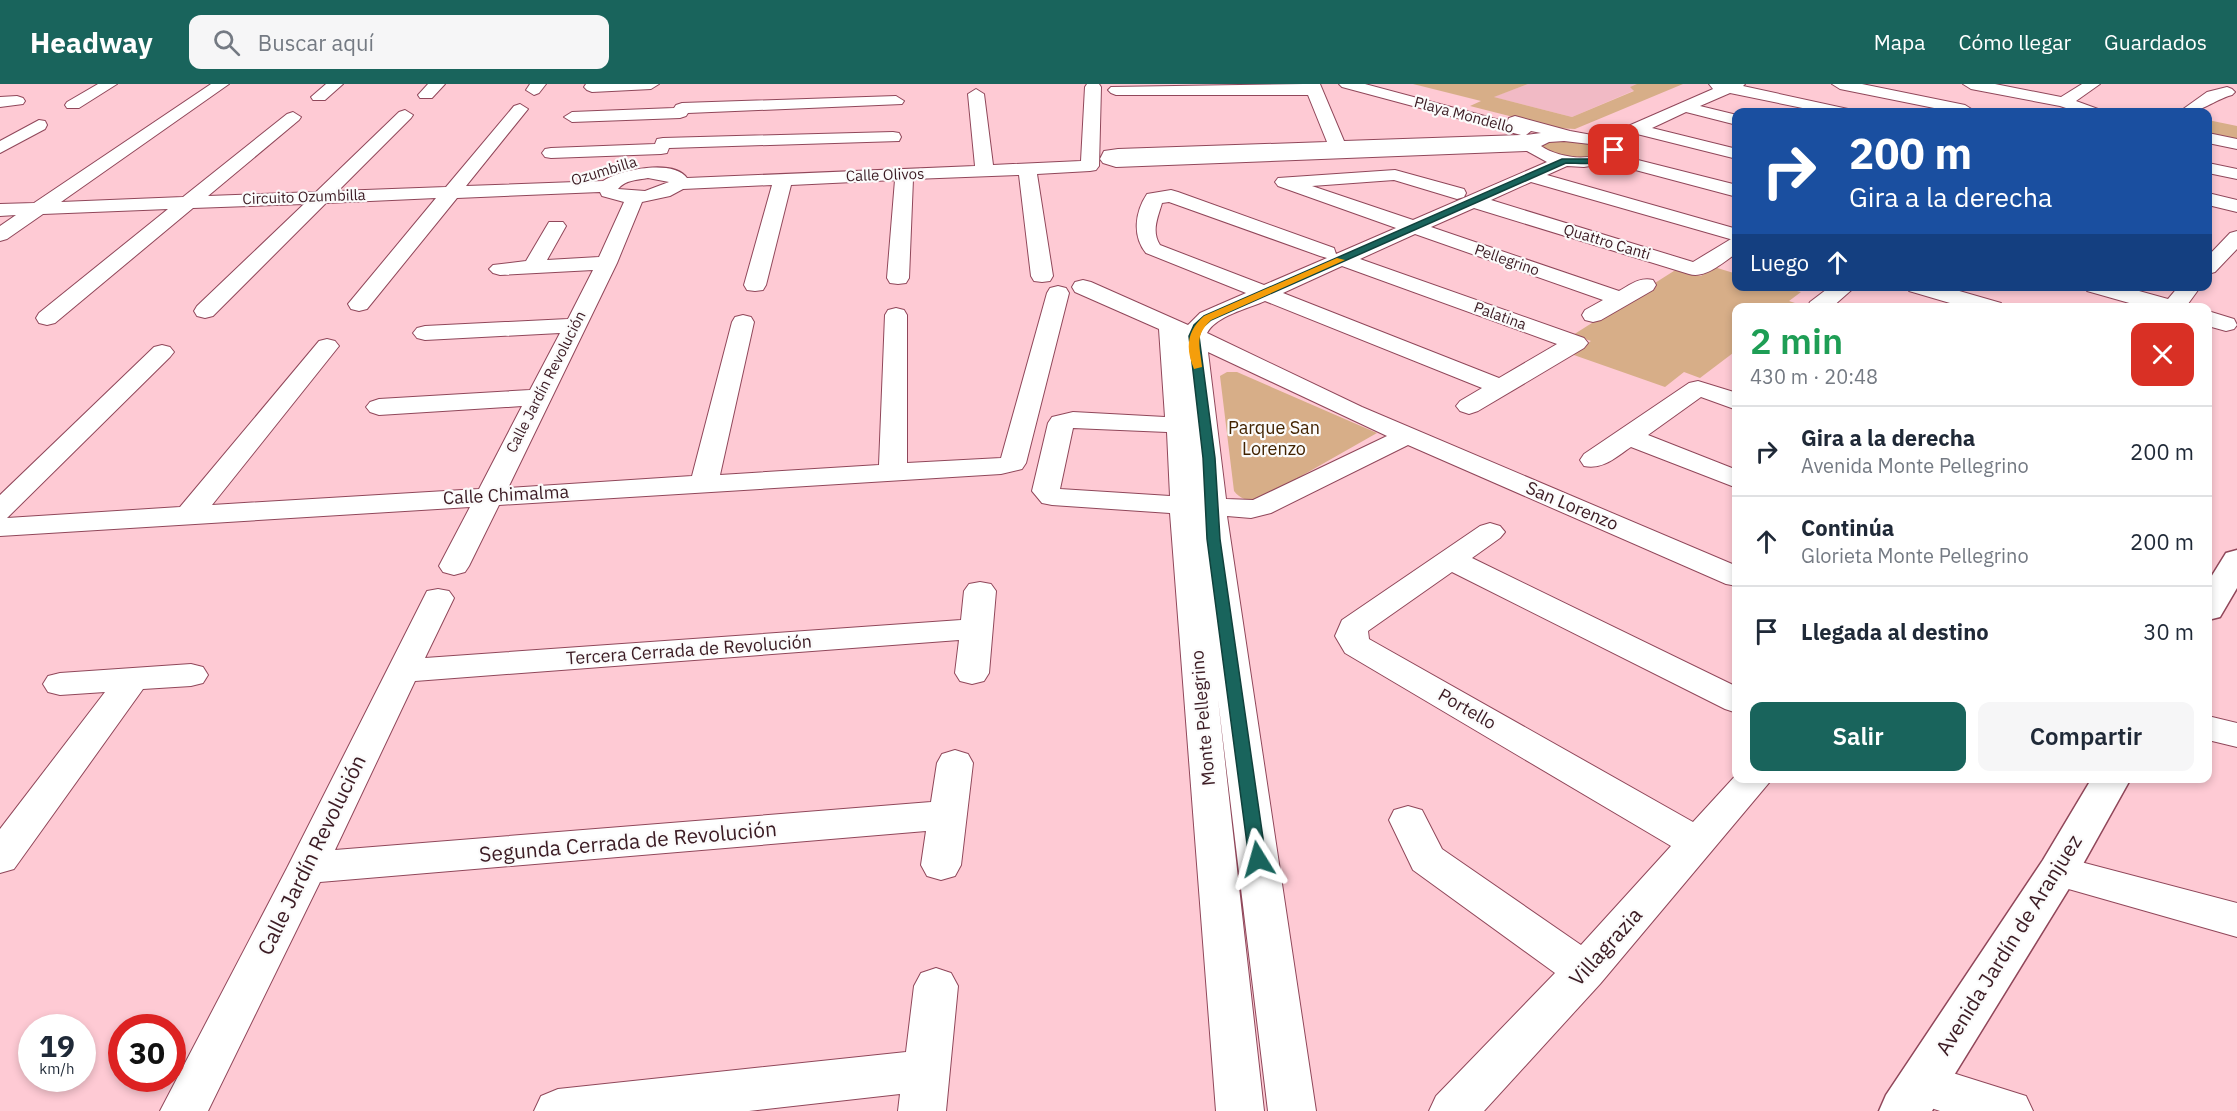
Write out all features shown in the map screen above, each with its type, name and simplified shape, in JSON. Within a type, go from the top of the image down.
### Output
[{"type":"street","points":[[73,105],[109,84]]},
{"type":"street","points":[[0,235],[221,84]]},
{"type":"street","points":[[319,97],[335,84]]},
{"type":"street","points":[[592,87],[651,84]]},
{"type":"street","name":"Playa Mondello","points":[[1347,84],[1577,137],[1606,150],[1732,189]]},
{"type":"street","name":"Playa Mondello","points":[[1371,84],[1545,148]]},
{"type":"street","points":[[1182,331],[1198,327],[1208,318],[1258,289],[1334,256],[1414,228],[1545,148],[1711,84],[1733,86],[1825,108]]},
{"type":"street","points":[[1840,84],[1949,108]]},
{"type":"street","points":[[1971,84],[2064,102],[2081,108]]},
{"type":"street","points":[[2064,102],[2092,84]]},
{"type":"street","points":[[1340,150],[1116,162],[1109,159],[1110,155],[1118,154],[1340,150],[1545,148],[1582,162],[1606,150],[1637,129],[1733,86]]},
{"type":"street","name":"Calle Olivos","points":[[679,184],[1090,166],[1093,87]]},
{"type":"street","points":[[1116,90],[1313,87],[1340,150]]},
{"type":"street","points":[[648,173],[689,92]]},
{"type":"street","points":[[976,94],[985,171]]},
{"type":"street","points":[[2193,108],[2228,97]]},
{"type":"street","points":[[0,102],[17,101]]},
{"type":"street","points":[[572,117],[896,101]]},
{"type":"street","points":[[1969,108],[1980,102]]},
{"type":"street","points":[[1685,107],[1732,119]]},
{"type":"street","points":[[359,304],[520,109]]},
{"type":"street","points":[[204,311],[405,115]]},
{"type":"street","points":[[47,318],[293,117]]},
{"type":"street","points":[[0,148],[39,125]]},
{"type":"street","points":[[1637,129],[1732,153]]},
{"type":"street","points":[[551,153],[893,137]]},
{"type":"street","points":[[2212,139],[2237,144]]},
{"type":"street","points":[[1529,176],[1545,148]]},
{"type":"street","name":"Ozumbilla","points":[[550,187],[585,178],[661,149]]},
{"type":"street","name":"Calle Chimalma","points":[[0,527],[1001,466],[1012,463],[1050,284],[1027,169]]},
{"type":"street","points":[[2212,169],[2237,174]]},
{"type":"street","points":[[648,173],[666,174],[678,178],[679,184],[663,193],[635,197],[619,196],[609,192],[608,186],[623,178],[648,173]]},
{"type":"street","points":[[898,278],[904,174]]},
{"type":"street","name":"Quattro Canti","points":[[1394,221],[1284,182],[1395,175],[1696,270],[1732,247]]},
{"type":"street","points":[[1334,256],[1394,221],[1529,176],[1732,235]]},
{"type":"street","points":[[755,285],[783,179]]},
{"type":"street","name":"Circuito Ozumbilla","points":[[0,210],[608,186]]},
{"type":"street","points":[[1334,256],[1171,196],[1154,198],[1144,235],[1146,242],[1153,249],[1501,387]]},
{"type":"street","name":"Calle Jardín Revolución","points":[[184,1111],[307,868],[488,496],[607,263],[635,197]]},
{"type":"street","points":[[2212,200],[2237,206]]},
{"type":"street","name":"Pellegrino","points":[[1394,221],[1620,299]]},
{"type":"street","points":[[533,267],[556,226]]},
{"type":"street","points":[[2212,262],[2230,237]]},
{"type":"street","name":"Palatina","points":[[1334,256],[1576,343],[1469,406]]},
{"type":"street","points":[[500,269],[607,263]]},
{"type":"street","points":[[1593,315],[1645,285]]},
{"type":"street","name":"San Lorenzo","points":[[1083,287],[1407,435],[1732,575]]},
{"type":"street","points":[[1823,303],[1839,291]]},
{"type":"street","points":[[1934,291],[1976,303]]},
{"type":"street","points":[[2114,291],[2158,303]]},
{"type":"street","points":[[2176,303],[2187,291]]},
{"type":"street","points":[[892,472],[896,315]]},
{"type":"street","points":[[704,483],[743,322]]},
{"type":"street","points":[[425,333],[575,325]]},
{"type":"street","name":"Monte Pellegrino","points":[[1182,331],[1178,425],[1182,457],[1197,506],[1215,551],[1292,1111]]},
{"type":"street","name":"Monte Pellegrino","points":[[1182,331],[1209,458],[1197,506],[1240,1111]]},
{"type":"street","points":[[188,516],[327,346]]},
{"type":"street","points":[[0,511],[162,352]]},
{"type":"street","points":[[1594,460],[1698,388],[1732,400]]},
{"type":"street","points":[[379,407],[540,397]]},
{"type":"street","points":[[1178,425],[1072,420],[1061,423],[1046,491],[1052,497],[1251,509],[1262,507],[1387,447],[1407,435]]},
{"type":"street","points":[[1628,436],[1732,478]]},
{"type":"street","name":"Portello","points":[[1490,532],[1353,627],[1351,636],[1357,646],[1697,843]]},
{"type":"street","points":[[1451,560],[1732,699]]},
{"type":"street","points":[[2221,598],[2237,560]]},
{"type":"street","points":[[972,673],[980,591]]},
{"type":"street","name":"Tercera Cerrada de Revolución","points":[[402,671],[976,629]]},
{"type":"street","points":[[60,684],[191,675]]},
{"type":"street","points":[[0,858],[132,680]]},
{"type":"street","points":[[2212,729],[2237,735]]},
{"type":"street","points":[[941,865],[955,763]]},
{"type":"street","name":"Villagrazia","points":[[1453,1111],[1585,971],[1751,783]]},
{"type":"street","name":"Avenida Jardín de Aranjuez","points":[[1913,1097],[2058,871],[2109,783]]},
{"type":"street","name":"Segunda Cerrada de Revolución","points":[[307,868],[948,815]]},
{"type":"street","points":[[1408,820],[1427,859],[1585,971]]},
{"type":"street","points":[[2058,871],[2237,920]]},
{"type":"street","points":[[558,1111],[924,1090],[936,986]]},
{"type":"street","points":[[1913,1097],[2009,1111]]},
{"type":"shaded area","points":[[1528,84],[1640,84],[1631,87],[1635,90],[1572,117],[1493,97]]},
{"type":"green space","points":[[1413,84],[1528,84],[1494,97],[1572,117],[1634,91],[1630,87],[1637,84],[1683,84],[1575,129],[1556,128],[1470,106],[1481,101]]},
{"type":"green space","points":[[2212,121],[2237,126],[2237,140],[2212,136]]},
{"type":"green space","points":[[1551,138],[1598,144],[1605,153],[1587,157],[1572,157],[1540,147]]},
{"type":"green space","points":[[1714,267],[1732,272],[1732,291],[1801,292],[1789,301],[1795,303],[1732,303],[1732,354],[1700,378],[1684,372],[1665,387],[1571,354],[1591,341],[1573,335],[1677,269],[1701,276]]},
{"type":"green space","name":"Parque San Lorenzo","points":[[1227,372],[1237,372],[1377,433],[1257,501],[1244,499],[1234,491],[1220,376]]},
{"type":"slow traffic","points":[[1197,367],[1194,336],[1198,327],[1208,318],[1340,260]]},
{"type":"route","points":[[1258,859],[1214,539],[1209,458],[1194,336],[1198,327],[1208,318],[1564,160],[1598,161],[1610,158],[1614,150]]}]
